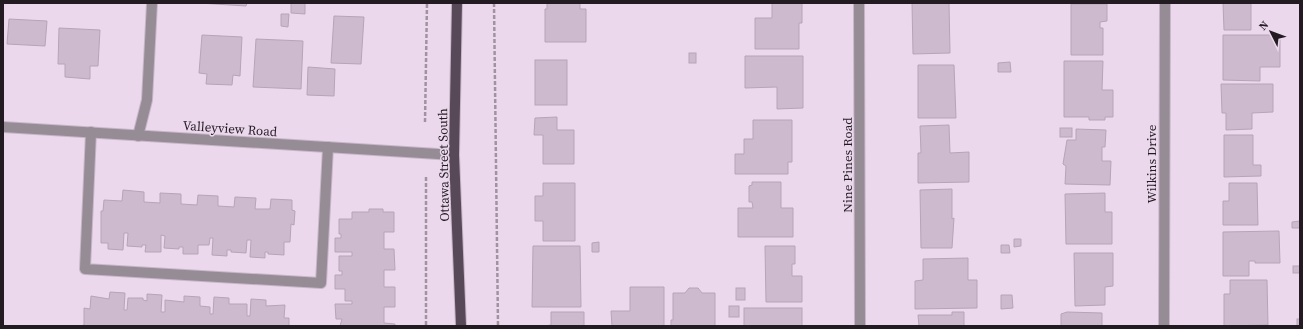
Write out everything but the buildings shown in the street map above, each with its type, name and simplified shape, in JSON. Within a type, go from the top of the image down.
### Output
[{"type":"main road","name":"Ottawa Street South","points":[[457,3],[454,155],[461,326]]},
{"type":"street","points":[[138,136],[146,100],[152,3]]},
{"type":"street","name":"Nine Pines Road","points":[[859,3],[860,326]]},
{"type":"street","name":"Wilkins Drive","points":[[1164,326],[1165,3]]},
{"type":"street","name":"Valleyview Road","points":[[3,127],[454,155]]},
{"type":"street","points":[[91,132],[85,269],[321,283],[328,147]]},
{"type":"path","points":[[425,122],[427,3]]},
{"type":"path","points":[[494,3],[498,326]]},
{"type":"path","points":[[426,177],[426,326]]}]
